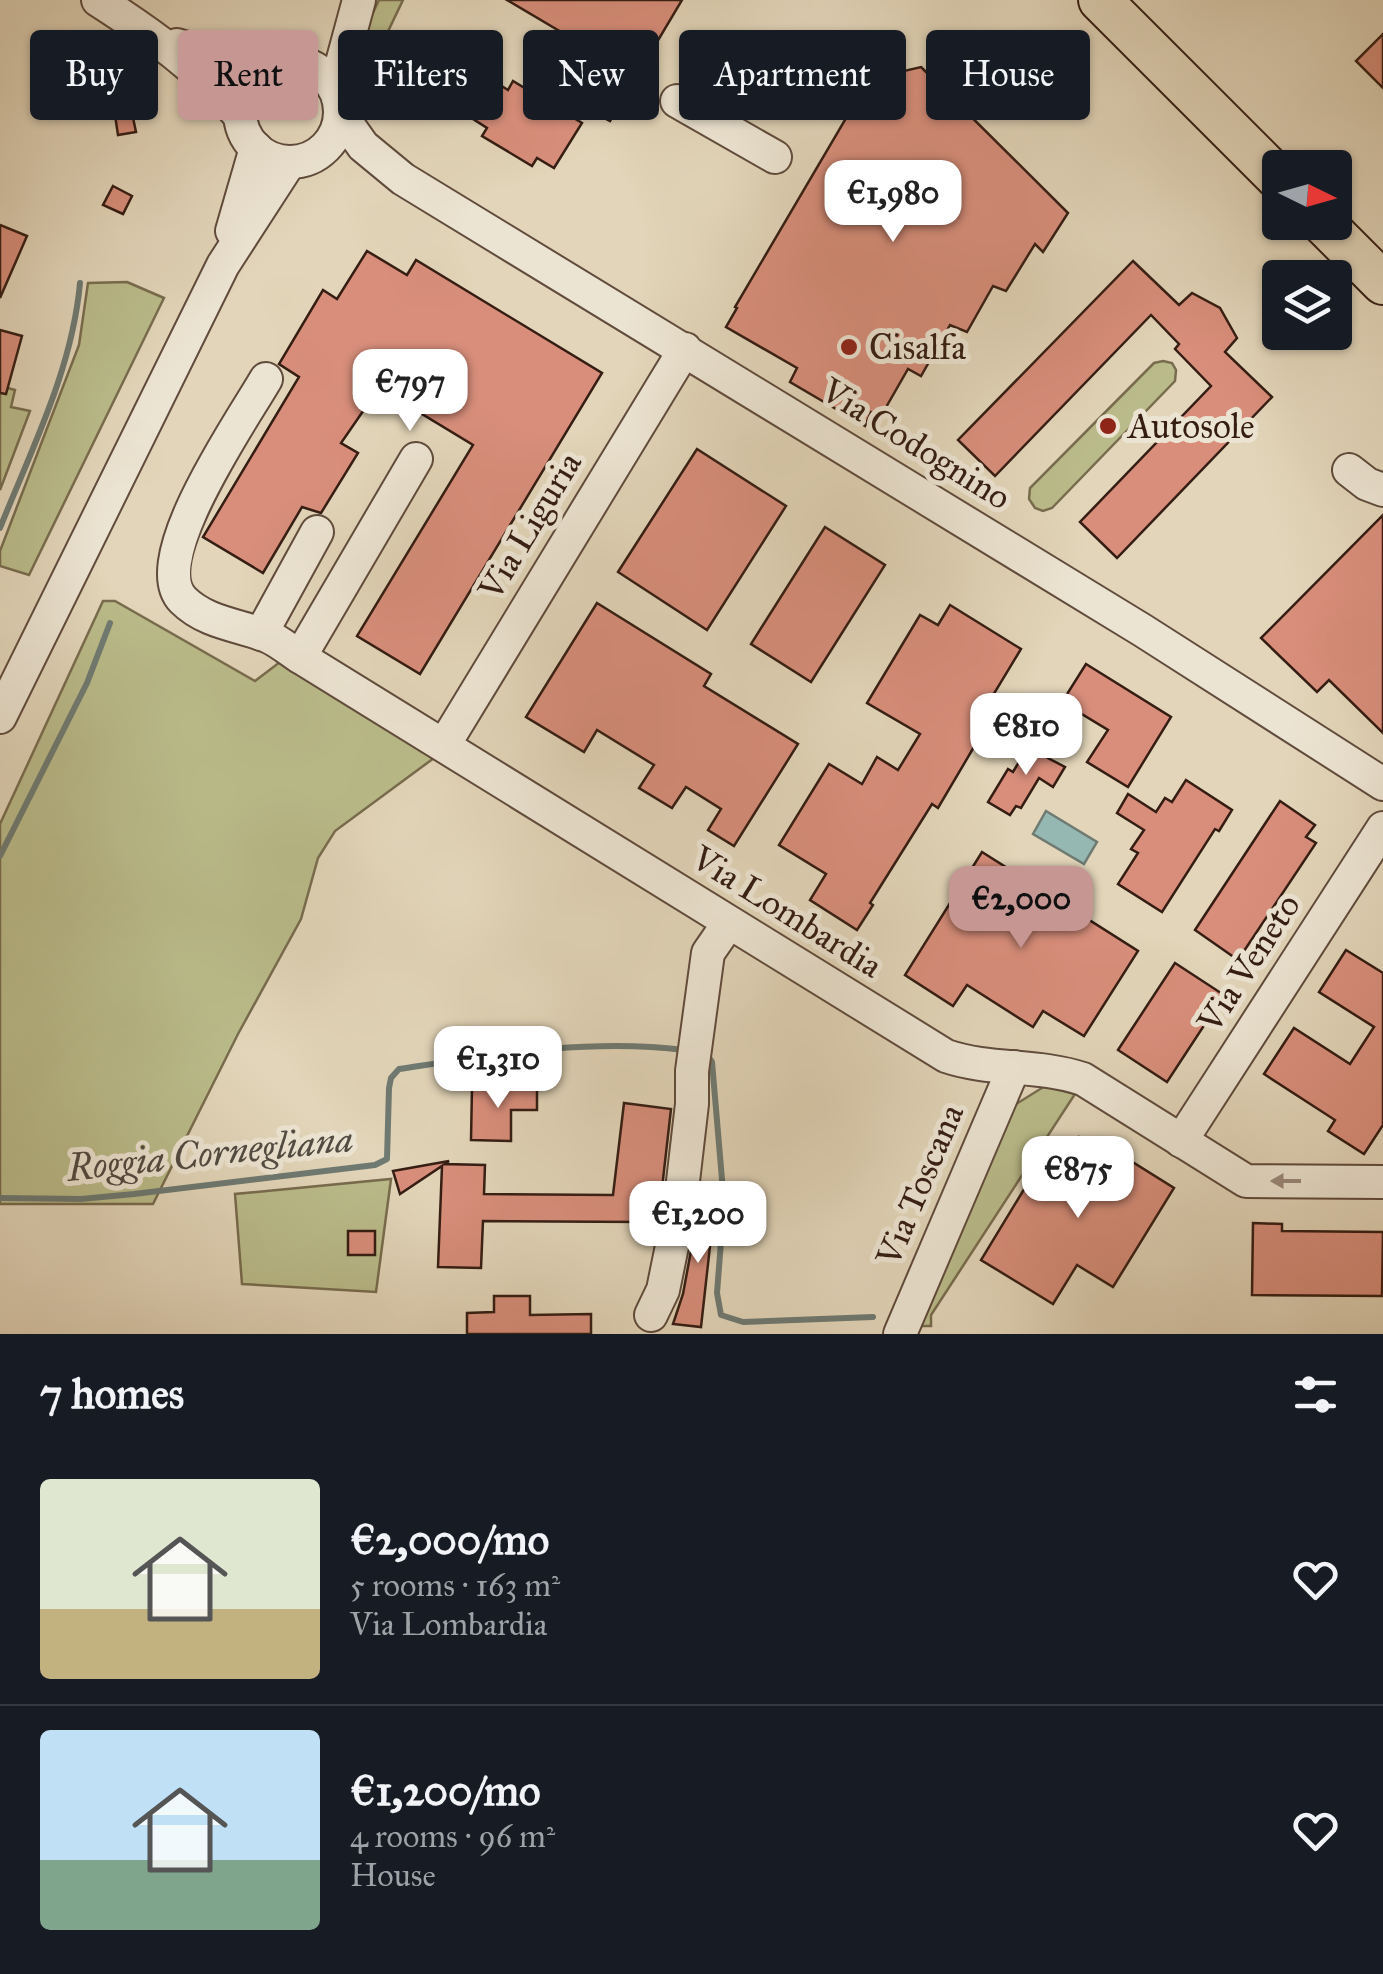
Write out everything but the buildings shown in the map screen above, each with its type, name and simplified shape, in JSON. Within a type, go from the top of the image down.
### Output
[{"type":"main road","points":[[1100,0],[1262,162]]},
{"type":"main road","points":[[1340,240],[1383,283]]},
{"type":"street","points":[[98,0],[178,38]]},
{"type":"street","points":[[318,43],[357,4]]},
{"type":"street","points":[[352,30],[357,4]]},
{"type":"street","points":[[140,19],[178,53]]},
{"type":"street","points":[[222,265],[302,159],[328,146],[337,132],[338,102],[318,73]]},
{"type":"street","points":[[677,100],[775,156]]},
{"type":"street","points":[[241,120],[256,148],[266,156],[302,159]]},
{"type":"street","name":"Via Codognino","points":[[348,120],[363,146],[403,179],[1142,630],[1383,784]]},
{"type":"street","points":[[0,717],[222,265],[256,148]]},
{"type":"street","name":"Via Codognino","points":[[302,159],[353,163],[403,179]]},
{"type":"street","name":"Via Liguria","points":[[444,745],[686,350]]},
{"type":"street","name":"Via Lombardia","points":[[266,379],[184,524],[173,571],[175,589],[185,602],[224,625],[261,634],[300,657],[946,1056],[1055,1071],[1082,1079],[1246,1181],[1383,1182]]},
{"type":"street","points":[[300,657],[416,459]]},
{"type":"street","points":[[1350,470],[1367,484],[1383,490]]},
{"type":"street","points":[[261,634],[317,532]]},
{"type":"street","name":"Via Veneto","points":[[1181,1141],[1383,828]]},
{"type":"street","points":[[651,1315],[663,1290],[680,1207],[706,968],[713,942],[728,924]]},
{"type":"street","name":"Via Toscana","points":[[900,1334],[1014,1068]]},
{"type":"green space","points":[[379,0],[403,0],[389,30],[366,30]]},
{"type":"green space","points":[[127,282],[164,298],[29,575],[0,566],[0,551],[79,345],[88,283]]},
{"type":"green space","points":[[1154,363],[1172,363],[1175,381],[1052,508],[1035,508],[1029,499],[1030,488]]},
{"type":"green space","points":[[0,386],[15,390],[11,407],[30,411],[0,490]]},
{"type":"green space","points":[[103,601],[115,601],[255,681],[280,662],[434,758],[335,831],[318,858],[301,919],[153,1204],[0,1204],[0,824]]},
{"type":"green space","points":[[1045,1086],[1075,1094],[931,1315],[931,1326],[916,1326],[1013,1106]]},
{"type":"green space","points":[[391,1179],[376,1292],[242,1284],[235,1194]]},
{"type":"water","points":[[1046,811],[1097,842],[1084,864],[1033,834]]},
{"type":"waterway","points":[[0,528],[60,378],[80,283]]},
{"type":"waterway","points":[[0,856],[87,683],[110,623]]},
{"type":"waterway","name":"Roggia Cornegliana","points":[[0,1198],[81,1199],[375,1165],[387,1159],[389,1088],[399,1069],[577,1047],[684,1050]]},
{"type":"waterway","name":"Roggia Cornegliana","points":[[706,1053],[712,1062],[724,1203],[717,1293],[721,1315],[743,1322],[873,1317]]},
{"type":"place","name":"Cisalfa","points":[[849,347]]},
{"type":"place","name":"Autosole","points":[[1108,426]]}]
